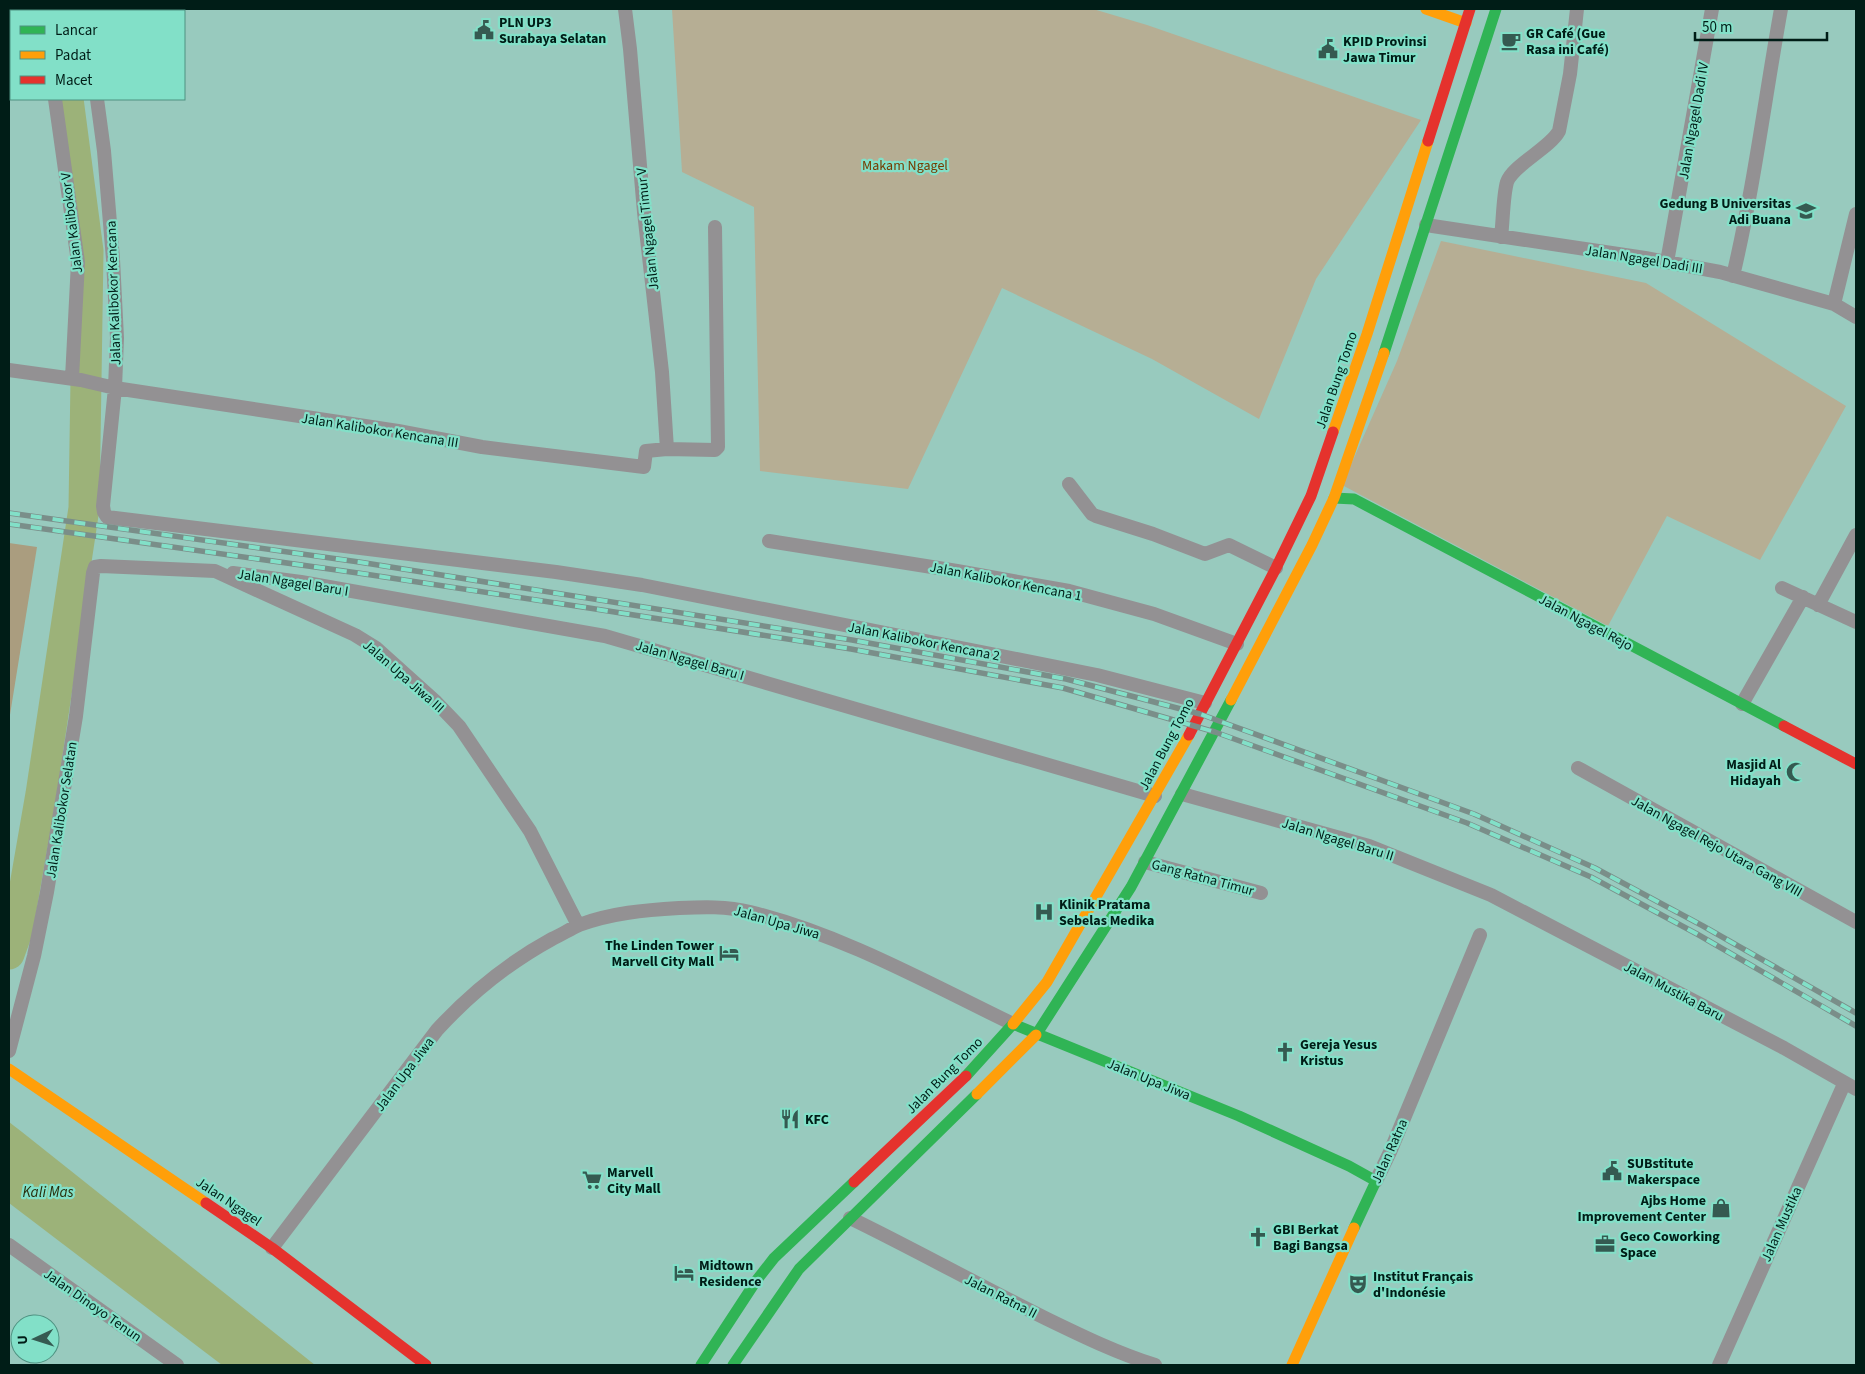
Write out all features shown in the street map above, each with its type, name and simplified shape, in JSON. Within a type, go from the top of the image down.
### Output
[{"type":"main road","points":[[1426,9],[1466,23]]},
{"type":"main road","name":"Jalan Bung Tomo","points":[[701,1365],[756,1280],[774,1258],[973,1069],[1047,982],[1155,796],[1237,644],[1311,496],[1367,334],[1470,9]]},
{"type":"main road","points":[[733,1365],[799,1269],[1008,1065],[1036,1035],[1085,961],[1145,862],[1312,545],[1334,498],[1496,9]]},
{"type":"main road","name":"Jalan Ngagel Rejo","points":[[1334,498],[1354,499],[1856,764]]},
{"type":"main road","name":"Jalan Upa Jiwa","points":[[1013,1024],[1036,1035],[1239,1116],[1349,1166],[1376,1181]]},
{"type":"main road","name":"Jalan Ngagel","points":[[9,1069],[272,1248],[426,1365]]},
{"type":"main road","name":"Jalan Ratna","points":[[1292,1365],[1376,1181]]},
{"type":"street","name":"Jalan Ngagel Timur V","points":[[625,9],[644,212],[662,372],[667,449]]},
{"type":"street","points":[[1501,237],[1508,181],[1559,131],[1570,74],[1578,9]]},
{"type":"street","name":"Jalan Ngagel Dadi IV","points":[[1668,262],[1712,9]]},
{"type":"street","points":[[1733,276],[1744,231],[1758,154],[1781,9]]},
{"type":"street","name":"Jalan Kalibokor V","points":[[55,100],[78,262],[82,380]]},
{"type":"street","name":"Jalan Kalibokor Kencana","points":[[97,100],[104,152],[113,259],[117,338],[115,388],[103,506],[107,517]]},
{"type":"street","points":[[1834,304],[1856,223]]},
{"type":"street","name":"Jalan Ngagel Dadi III","points":[[1426,225],[1668,262],[1733,276],[1834,304],[1856,317]]},
{"type":"street","points":[[667,449],[715,450],[718,447],[715,227]]},
{"type":"street","name":"Jalan Kalibokor Kencana III","points":[[9,370],[398,431],[482,447],[645,467],[646,451],[667,449]]},
{"type":"street","points":[[1069,484],[1092,514],[1096,516],[1153,534],[1205,554],[1229,545],[1276,568]]},
{"type":"street","name":"Jalan Ngagel Rejo","points":[[1311,496],[1334,498]]},
{"type":"street","name":"Jalan Kalibokor Kencana 2","points":[[107,517],[556,572],[642,585],[1097,675],[1205,703]]},
{"type":"street","points":[[1818,605],[1856,535]]},
{"type":"street","name":"Jalan Kalibokor Kencana 1","points":[[769,541],[1068,591],[1154,614],[1237,644]]},
{"type":"street","name":"Jalan Upa Jiwa III","points":[[96,567],[214,571],[366,641],[436,702],[459,726],[530,831],[578,925]]},
{"type":"street","name":"Jalan Kalibokor Selatan","points":[[9,1050],[34,956],[47,892],[76,716],[93,573],[96,567]]},
{"type":"street","name":"Jalan Ngagel Baru I","points":[[214,571],[301,582],[605,636],[1155,796]]},
{"type":"street","points":[[1782,588],[1856,622]]},
{"type":"street","points":[[1742,704],[1803,598]]},
{"type":"street","name":"Jalan Ngagel Rejo Utara Gang VIII","points":[[1578,768],[1856,922]]},
{"type":"street","name":"Jalan Ngagel Baru II","points":[[1182,794],[1370,846],[1491,895]]},
{"type":"street","name":"Gang Ratna Timur","points":[[1145,862],[1261,892]]},
{"type":"street","name":"Jalan Mustika Baru","points":[[1491,895],[1784,1048],[1850,1086]]},
{"type":"street","name":"Jalan Upa Jiwa","points":[[272,1248],[437,1030],[459,1007],[506,967],[578,925],[614,915],[650,910],[711,907],[749,911],[812,931],[844,944],[1013,1024]]},
{"type":"street","name":"Jalan Ratna","points":[[1376,1181],[1390,1152],[1480,935]]},
{"type":"street","name":"Jalan Mustika","points":[[1719,1365],[1850,1086]]},
{"type":"street","name":"Jalan Ratna II","points":[[850,1218],[1062,1326],[1113,1350],[1155,1365]]},
{"type":"street","name":"Jalan Dinoyo Tenun","points":[[9,1245],[177,1365]]},
{"type":"green space","name":"Makam Ngagel","points":[[672,9],[1093,9],[1147,25],[1421,120],[1316,279],[1259,419],[1152,359],[1002,288],[908,489],[760,471],[754,207],[682,172]]},
{"type":"green space","points":[[1441,241],[1646,283],[1846,406],[1760,560],[1667,516],[1608,626],[1342,485],[1397,361]]},
{"type":"shaded area","points":[[9,543],[37,547],[9,721]]},
{"type":"water","name":"Kali Mas","points":[[9,1122],[315,1365],[222,1365],[9,1203]]},
{"type":"waterway","points":[[9,954],[17,932],[41,794],[84,508],[88,251],[68,100]]},
{"type":"railway","points":[[9,513],[359,562],[852,640],[1066,679],[1200,714],[1474,814],[1595,868],[1703,926],[1856,1013]]},
{"type":"railway","points":[[9,524],[358,573],[589,608],[851,649],[1063,688],[1215,732],[1467,823],[1591,877],[1697,934],[1856,1026]]},
{"type":"traffic: fast","points":[[1384,353],[1496,9]]},
{"type":"traffic: fast","points":[[1334,498],[1354,499],[1784,726]]},
{"type":"traffic: fast","points":[[1036,1035],[1131,887],[1231,700]]},
{"type":"traffic: fast","points":[[966,1076],[1013,1024],[1239,1116],[1349,1166],[1376,1181],[1354,1228]]},
{"type":"traffic: fast","points":[[733,1365],[799,1269],[977,1094]]},
{"type":"traffic: fast","points":[[701,1365],[756,1281],[774,1258],[854,1182]]},
{"type":"traffic: slow","points":[[1426,9],[1466,23]]},
{"type":"traffic: slow","points":[[1333,432],[1367,334],[1428,141]]},
{"type":"traffic: slow","points":[[1231,700],[1312,545],[1334,498],[1384,353]]},
{"type":"traffic: slow","points":[[1013,1024],[1047,982],[1189,735]]},
{"type":"traffic: slow","points":[[977,1094],[1036,1035]]},
{"type":"traffic: slow","points":[[9,1069],[206,1203]]},
{"type":"traffic: slow","points":[[1292,1365],[1354,1228]]},
{"type":"traffic: jam","points":[[1428,141],[1470,9]]},
{"type":"traffic: jam","points":[[1189,735],[1276,568],[1311,496],[1333,432]]},
{"type":"traffic: jam","points":[[1784,726],[1856,764]]},
{"type":"traffic: jam","points":[[854,1182],[966,1076]]},
{"type":"traffic: jam","points":[[206,1203],[272,1248],[426,1365]]},
{"type":"place","name":"PLN UP3 Surabaya Selatan","points":[[484,30]]},
{"type":"place","name":"GR Café (Gue Rasa ini Café)","points":[[1511,41]]},
{"type":"place","name":"KPID Provinsi Jawa Timur","points":[[1328,49]]},
{"type":"place","name":"Gedung B Universitas Adi Buana","points":[[1806,211]]},
{"type":"place","name":"Masjid Al Hidayah","points":[[1796,772]]},
{"type":"place","name":"Klinik Pratama Sebelas Medika","points":[[1044,912]]},
{"type":"place","name":"The Linden Tower Marvell City Mall","points":[[729,953]]},
{"type":"place","name":"Gereja Yesus Kristus","points":[[1285,1052]]},
{"type":"place","name":"KFC","points":[[790,1119]]},
{"type":"place","name":"SUBstitute Makerspace","points":[[1612,1171]]},
{"type":"place","name":"Marvell City Mall","points":[[592,1180]]},
{"type":"place","name":"Ajbs Home Improvement Center","points":[[1721,1208]]},
{"type":"place","name":"GBI Berkat Bagi Bangsa","points":[[1258,1237]]},
{"type":"place","name":"Geco Coworking Space","points":[[1605,1244]]},
{"type":"place","name":"Midtown Residence","points":[[684,1273]]},
{"type":"place","name":"Institut Français d'Indonésie","points":[[1358,1284]]}]
